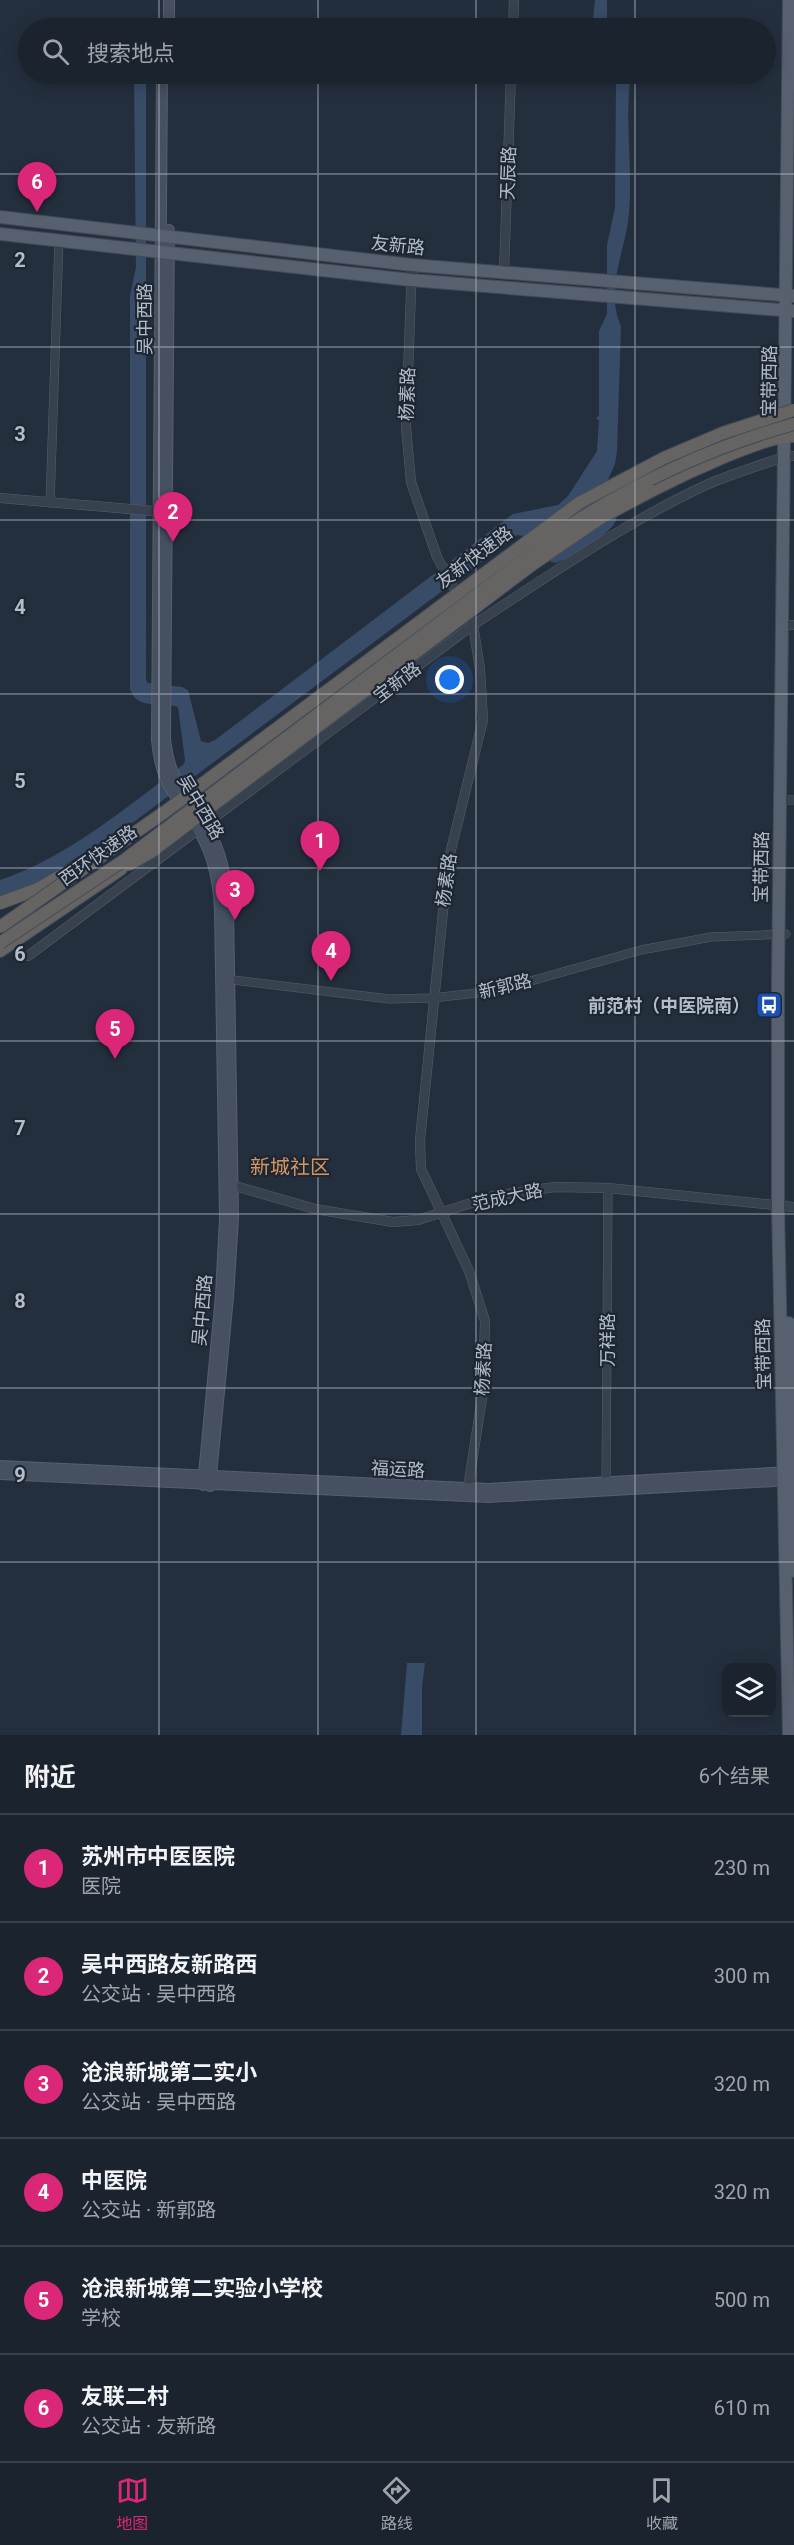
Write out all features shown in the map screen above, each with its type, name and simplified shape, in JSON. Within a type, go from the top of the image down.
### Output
[{"type":"highway","name":"友新快速路","points":[[203,783],[579,503],[664,458],[723,433],[794,409]]},
{"type":"highway","name":"友新快速路","points":[[214,792],[521,560],[587,514],[678,466],[794,424]]},
{"type":"highway","points":[[2,947],[150,852],[196,826],[548,553],[602,517],[651,490],[719,460],[790,436]]},
{"type":"highway","name":"西环快速路","points":[[0,927],[203,783]]},
{"type":"highway","name":"西环快速路","points":[[2,947],[41,916],[123,861],[214,792]]},
{"type":"highway","points":[[0,903],[51,882],[166,811]]},
{"type":"highway","points":[[123,861],[196,826]]},
{"type":"main road","points":[[162,0],[162,18]]},
{"type":"main road","points":[[169,0],[169,18]]},
{"type":"main road","name":"宝带西路","points":[[789,0],[790,625],[782,934],[790,1572],[789,1735]]},
{"type":"main road","name":"吴中西路","points":[[160,236],[162,84]]},
{"type":"main road","name":"吴中西路","points":[[168,84],[159,252],[164,512],[161,710],[166,772],[196,826],[216,848],[225,882],[230,1275],[207,1481]]},
{"type":"main road","name":"友新路","points":[[0,217],[412,265],[791,295]]},
{"type":"main road","name":"友新路","points":[[0,234],[411,280],[791,310]]},
{"type":"main road","name":"宝带西路","points":[[790,436],[794,409]]},
{"type":"main road","name":"福运路","points":[[0,1466],[35,1472]]},
{"type":"main road","name":"福运路","points":[[0,1474],[35,1472],[467,1493],[606,1488],[789,1476]]},
{"type":"street","points":[[513,18],[514,0]]},
{"type":"street","name":"天辰路","points":[[504,272],[511,84]]},
{"type":"street","points":[[50,503],[59,241]]},
{"type":"street","name":"杨素路","points":[[412,265],[405,427],[411,482],[437,557],[473,626],[480,669],[483,720],[451,843],[432,998],[420,1140],[421,1168],[430,1194],[469,1271],[484,1321],[483,1392],[467,1493]]},
{"type":"street","name":"宝新路","points":[[28,956],[196,826],[473,626],[543,579],[653,512],[705,486],[790,456]]},
{"type":"street","points":[[0,498],[164,512]]},
{"type":"street","name":"新郭路","points":[[225,979],[389,999],[432,998],[495,992],[641,950],[711,937],[782,934]]},
{"type":"street","name":"范成大路","points":[[229,1184],[344,1216],[393,1222],[418,1220],[503,1195],[555,1187],[608,1188],[786,1207]]},
{"type":"street","name":"万祥路","points":[[606,1488],[608,1188]]},
{"type":"water","points":[[595,0],[607,0],[607,18],[593,18]]},
{"type":"water","points":[[134,84],[146,84],[146,680],[148,683],[182,687],[188,690],[201,741],[208,743],[215,740],[513,514],[558,505],[568,496],[597,451],[599,331],[607,314],[607,245],[615,208],[616,84],[630,84],[629,213],[615,284],[616,312],[621,326],[617,451],[615,464],[606,484],[617,516],[613,525],[599,539],[579,552],[555,563],[541,558],[524,536],[517,535],[135,821],[36,883],[0,898],[0,880],[73,845],[141,797],[184,764],[185,760],[178,707],[144,703],[133,696],[130,689],[130,296],[136,267]]},
{"type":"water","points":[[407,1663],[425,1663],[422,1687],[422,1735],[401,1735]]},
{"type":"place","name":"友联二村","points":[[37,212]]},
{"type":"place","name":"吴中西路友新路西","points":[[173,542]]},
{"type":"place","name":"苏州市中医医院","points":[[320,871]]},
{"type":"place","name":"沧浪新城第二实小","points":[[235,920]]},
{"type":"place","name":"中医院","points":[[331,981]]},
{"type":"place","name":"前范村（中医院南）","points":[[769,1005]]},
{"type":"place","name":"沧浪新城第二实验小学校","points":[[115,1059]]},
{"type":"district","name":"新城社区","points":[[290,1167]]}]
